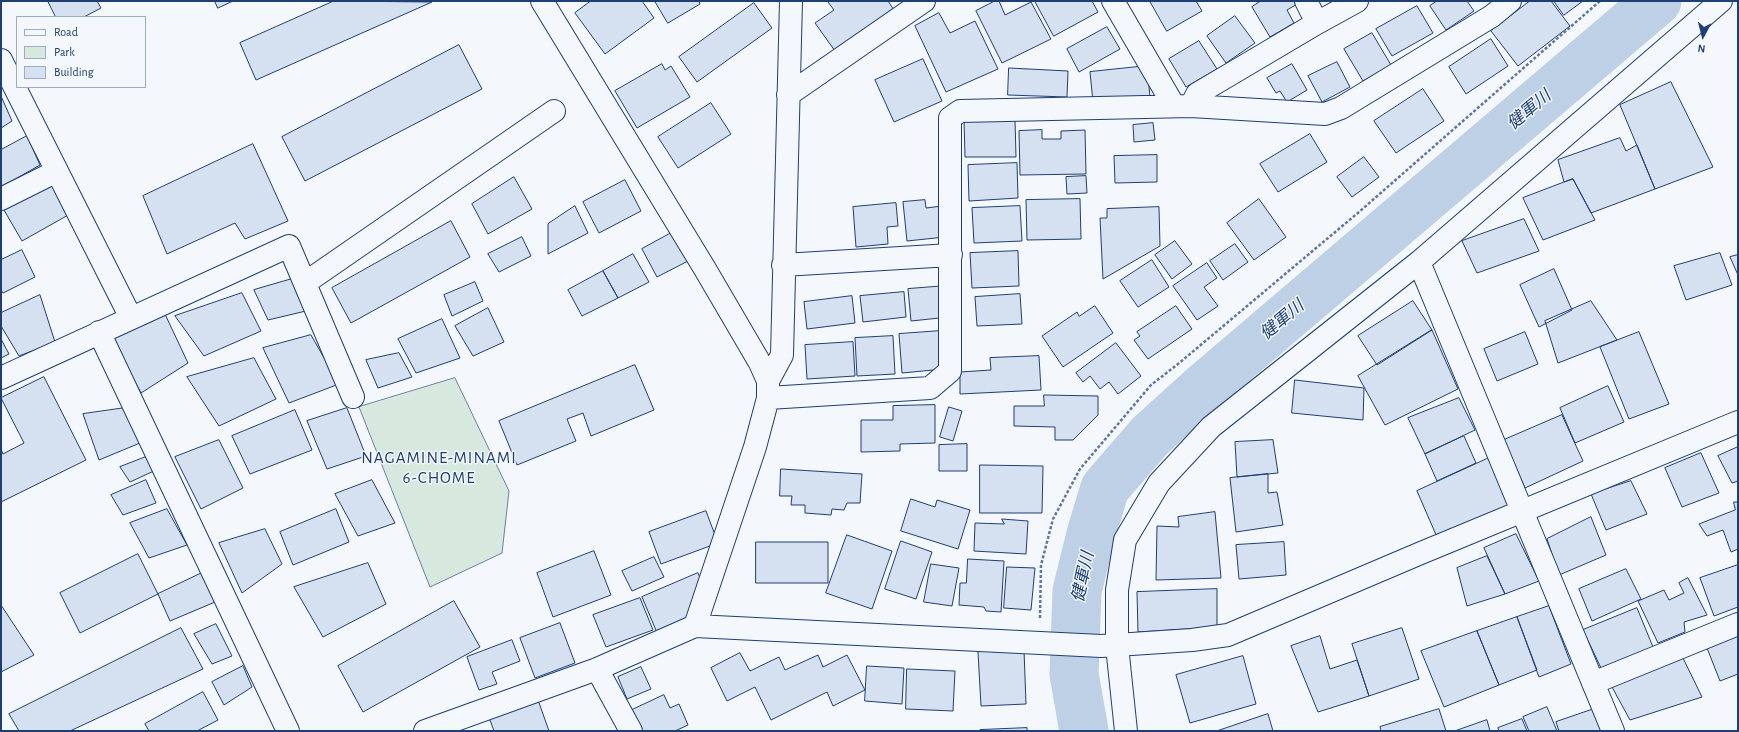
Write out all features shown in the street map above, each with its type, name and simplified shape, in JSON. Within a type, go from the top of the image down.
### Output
[{"type":"street","points":[[542,1],[705,269],[760,363],[768,389]]},
{"type":"street","points":[[695,626],[755,447],[768,389],[782,355],[783,264],[791,1]]},
{"type":"street","points":[[788,95],[924,1]]},
{"type":"street","points":[[1113,1],[1183,106]]},
{"type":"street","points":[[1306,1],[1317,23]]},
{"type":"street","points":[[1183,106],[1197,94],[1357,1]]},
{"type":"street","points":[[768,389],[930,388],[950,371],[950,118],[960,110],[1183,106],[1325,114],[1341,108],[1492,16],[1510,1]]},
{"type":"street","points":[[1126,731],[1109,646],[1125,540],[1159,483],[1211,427],[1419,262],[1721,1]]},
{"type":"street","points":[[1,60],[131,318]]},
{"type":"street","points":[[305,283],[554,111]]},
{"type":"street","points":[[1,199],[57,171]]},
{"type":"street","points":[[1,378],[289,246],[353,397]]},
{"type":"street","points":[[783,264],[951,255]]},
{"type":"street","points":[[1419,262],[1613,731]]},
{"type":"street","points":[[99,332],[288,731]]},
{"type":"street","points":[[425,731],[597,669],[695,626],[1109,646],[1192,640],[1228,635],[1421,553],[1738,422]]},
{"type":"street","points":[[1593,683],[1738,624]]},
{"type":"street","points":[[597,669],[631,731]]},
{"type":"path","points":[[1048,643],[1039,609],[1041,565],[1053,519],[1080,469],[1151,385],[1359,212],[1600,1]]},
{"type":"green space","points":[[455,378],[509,491],[502,553],[430,587],[359,407]]},
{"type":"building","points":[[48,1],[97,1],[101,8],[86,16],[56,16]]},
{"type":"building","points":[[215,1],[233,1],[218,8]]},
{"type":"building","points":[[334,1],[432,2],[256,80],[240,43]]},
{"type":"building","points":[[591,1],[642,1],[654,18],[605,54],[575,13]]},
{"type":"building","points":[[655,1],[699,1],[700,4],[668,23]]},
{"type":"building","points":[[888,1],[894,10],[835,51],[815,23],[834,10],[828,2]]},
{"type":"building","points":[[995,1],[999,1],[1005,15],[1031,2],[1051,39],[1002,63],[976,11]]},
{"type":"building","points":[[1035,1],[1092,1],[1098,12],[1054,36]]},
{"type":"building","points":[[1150,1],[1196,1],[1202,11],[1167,31]]},
{"type":"building","points":[[1261,1],[1299,1],[1299,3],[1287,10],[1294,23],[1270,37],[1252,7]]},
{"type":"building","points":[[1437,1],[1467,1],[1474,11],[1446,30],[1430,6]]},
{"type":"building","points":[[1530,1],[1551,1],[1570,26],[1518,66],[1491,31]]},
{"type":"building","points":[[1554,1],[1583,1],[1564,15]]},
{"type":"building","points":[[754,3],[772,28],[697,82],[679,57]]},
{"type":"building","points":[[1417,6],[1433,33],[1392,56],[1376,29]]},
{"type":"building","points":[[939,13],[950,33],[975,21],[998,69],[946,92],[915,26]]},
{"type":"building","points":[[1235,16],[1255,43],[1226,63],[1207,36]]},
{"type":"building","points":[[1107,27],[1120,49],[1079,72],[1067,49]]},
{"type":"building","points":[[1372,33],[1391,65],[1363,81],[1344,49]]},
{"type":"building","points":[[1491,39],[1508,66],[1466,94],[1449,67]]},
{"type":"building","points":[[1199,41],[1217,69],[1186,87],[1169,59]]},
{"type":"building","points":[[459,45],[482,89],[305,181],[282,137]]},
{"type":"building","points":[[923,59],[942,101],[894,122],[875,80]]},
{"type":"building","points":[[1337,62],[1350,87],[1322,102],[1308,76]]},
{"type":"building","points":[[662,64],[665,70],[671,66],[690,97],[637,128],[615,91]]},
{"type":"building","points":[[1292,64],[1307,90],[1287,102],[1280,91],[1276,93],[1267,78]]},
{"type":"building","points":[[1147,66],[1150,97],[1093,102],[1090,72]]},
{"type":"building","points":[[1009,68],[1068,71],[1067,97],[1008,95]]},
{"type":"building","points":[[1671,82],[1713,167],[1655,189],[1620,105]]},
{"type":"building","points":[[1423,89],[1444,121],[1396,153],[1374,121]]},
{"type":"building","points":[[1,96],[12,121],[1,128]]},
{"type":"building","points":[[711,103],[731,134],[678,168],[658,137]]},
{"type":"building","points":[[1015,119],[1016,157],[965,157],[964,120]]},
{"type":"building","points":[[1153,123],[1155,140],[1134,142],[1133,125]]},
{"type":"building","points":[[1042,130],[1042,139],[1061,139],[1061,131],[1085,130],[1086,174],[1020,175],[1019,131]]},
{"type":"building","points":[[1310,134],[1327,162],[1278,192],[1260,164]]},
{"type":"building","points":[[27,136],[40,165],[1,187],[1,150]]},
{"type":"building","points":[[1620,138],[1626,151],[1637,145],[1655,189],[1591,213],[1573,179],[1564,182],[1558,160]]},
{"type":"building","points":[[253,144],[288,221],[245,239],[235,223],[167,254],[143,196]]},
{"type":"building","points":[[1157,155],[1157,182],[1115,183],[1114,156]]},
{"type":"building","points":[[1364,157],[1379,177],[1352,197],[1337,177]]},
{"type":"building","points":[[1017,163],[1018,198],[969,201],[968,165]]},
{"type":"building","points":[[1086,176],[1087,193],[1067,194],[1066,177]]},
{"type":"building","points":[[514,177],[532,209],[488,234],[472,204]]},
{"type":"building","points":[[1573,179],[1595,220],[1543,240],[1523,198]]},
{"type":"building","points":[[625,180],[641,211],[599,233],[583,202]]},
{"type":"building","points":[[52,183],[70,214],[22,241],[4,210]]},
{"type":"building","points":[[1080,199],[1081,239],[1027,240],[1026,200]]},
{"type":"building","points":[[1259,199],[1286,237],[1254,260],[1227,223]]},
{"type":"building","points":[[925,200],[926,208],[942,206],[945,237],[907,241],[903,202]]},
{"type":"building","points":[[896,203],[898,226],[887,227],[888,244],[856,247],[853,207]]},
{"type":"building","points":[[575,206],[588,233],[548,254],[548,224]]},
{"type":"building","points":[[1020,206],[1022,241],[974,243],[972,208]]},
{"type":"building","points":[[1159,207],[1160,246],[1103,279],[1100,218],[1107,218],[1107,209]]},
{"type":"building","points":[[1524,219],[1539,251],[1477,273],[1462,241]]},
{"type":"building","points":[[451,221],[470,257],[351,323],[332,288]]},
{"type":"building","points":[[675,231],[690,260],[657,277],[642,249]]},
{"type":"building","points":[[522,237],[531,256],[499,272],[488,254]]},
{"type":"building","points":[[1175,241],[1192,264],[1172,279],[1155,255]]},
{"type":"building","points":[[1235,244],[1248,262],[1223,280],[1210,261]]},
{"type":"building","points":[[22,250],[35,277],[3,293],[1,290],[1,260]]},
{"type":"building","points":[[1018,251],[1019,286],[972,288],[970,253]]},
{"type":"building","points":[[1720,253],[1732,285],[1686,300],[1674,266]]},
{"type":"building","points":[[633,254],[649,282],[618,298],[603,271]]},
{"type":"building","points":[[1738,255],[1738,275],[1730,257]]},
{"type":"building","points":[[1152,260],[1169,287],[1138,307],[1120,281]]},
{"type":"building","points":[[1207,263],[1217,278],[1204,287],[1218,306],[1197,320],[1173,286]]},
{"type":"building","points":[[1554,269],[1572,310],[1539,327],[1520,285]]},
{"type":"building","points":[[603,271],[618,298],[582,316],[568,290]]},
{"type":"building","points":[[292,279],[306,311],[268,320],[254,290]]},
{"type":"building","points":[[475,282],[483,301],[452,316],[444,295]]},
{"type":"building","points":[[946,286],[949,317],[911,321],[908,289]]},
{"type":"building","points":[[904,292],[906,317],[863,322],[860,296]]},
{"type":"building","points":[[242,293],[261,331],[204,356],[175,316]]},
{"type":"building","points":[[1020,294],[1022,324],[977,326],[975,297]]},
{"type":"building","points":[[40,295],[55,342],[19,356],[1,326],[1,313]]},
{"type":"building","points":[[852,296],[855,323],[807,329],[804,302]]},
{"type":"building","points":[[1413,301],[1432,330],[1377,365],[1358,336]]},
{"type":"building","points":[[1591,301],[1617,340],[1558,363],[1545,321]]},
{"type":"building","points":[[1095,306],[1113,333],[1063,367],[1042,336],[1077,312],[1079,316]]},
{"type":"building","points":[[1176,306],[1192,329],[1148,359],[1134,340],[1140,336],[1137,332]]},
{"type":"building","points":[[488,308],[504,342],[473,356],[455,326]]},
{"type":"building","points":[[164,312],[188,363],[141,393],[111,337]]},
{"type":"building","points":[[442,319],[460,358],[416,373],[398,339]]},
{"type":"building","points":[[1432,330],[1458,389],[1385,425],[1358,376]]},
{"type":"building","points":[[940,331],[944,369],[902,373],[899,334]]},
{"type":"building","points":[[1525,332],[1538,364],[1497,381],[1484,349]]},
{"type":"building","points":[[1639,332],[1669,404],[1629,419],[1600,347]]},
{"type":"building","points":[[311,335],[339,384],[289,403],[263,348]]},
{"type":"building","points":[[893,336],[895,374],[857,376],[855,338]]},
{"type":"building","points":[[1,339],[9,354],[1,358]]},
{"type":"building","points":[[853,342],[855,376],[807,379],[805,345]]},
{"type":"building","points":[[1116,343],[1141,376],[1118,394],[1109,382],[1100,389],[1090,376],[1083,382],[1076,373]]},
{"type":"building","points":[[399,353],[412,377],[378,388],[366,360]]},
{"type":"building","points":[[1039,356],[1041,390],[960,394],[960,372],[991,370],[990,358]]},
{"type":"building","points":[[254,358],[276,399],[219,426],[187,377]]},
{"type":"building","points":[[635,365],[654,410],[591,436],[583,413],[567,419],[576,441],[517,465],[499,421]]},
{"type":"building","points":[[44,377],[86,460],[1,502],[1,449],[3,454],[24,443],[1,398]]},
{"type":"building","points":[[1295,380],[1364,388],[1363,420],[1292,413]]},
{"type":"building","points":[[1608,386],[1624,422],[1575,443],[1560,408]]},
{"type":"building","points":[[1044,395],[1098,396],[1098,415],[1073,440],[1055,440],[1055,427],[1014,426],[1014,406],[1044,406]]},
{"type":"building","points":[[1459,398],[1475,430],[1425,454],[1408,418]]},
{"type":"building","points":[[935,405],[935,443],[900,444],[900,451],[861,452],[861,420],[893,420],[893,406]]},
{"type":"building","points":[[949,407],[962,411],[953,441],[940,437]]},
{"type":"building","points":[[125,408],[140,443],[99,460],[83,414]]},
{"type":"building","points":[[347,408],[366,456],[327,469],[307,421]]},
{"type":"building","points":[[295,410],[312,450],[250,474],[232,436]]},
{"type":"building","points":[[1562,415],[1583,461],[1525,488],[1504,440]]},
{"type":"building","points":[[1464,436],[1476,463],[1437,481],[1425,454]]},
{"type":"building","points":[[219,440],[243,488],[201,509],[175,457]]},
{"type":"building","points":[[1273,440],[1278,473],[1237,477],[1235,442]]},
{"type":"building","points":[[967,444],[967,471],[939,471],[939,445]]},
{"type":"building","points":[[1738,447],[1738,481],[1732,483],[1718,456]]},
{"type":"building","points":[[1701,453],[1719,493],[1682,507],[1665,468]]},
{"type":"building","points":[[151,455],[156,470],[130,482],[120,467]]},
{"type":"building","points":[[1489,458],[1511,510],[1437,537],[1417,491]]},
{"type":"building","points":[[980,465],[1043,466],[1042,513],[980,513]]},
{"type":"building","points":[[781,469],[862,474],[860,503],[847,503],[844,510],[832,509],[831,515],[805,513],[805,505],[791,505],[792,496],[780,496]]},
{"type":"building","points":[[1268,474],[1268,493],[1277,492],[1283,525],[1236,532],[1230,478]]},
{"type":"building","points":[[146,480],[156,503],[123,515],[111,495]]},
{"type":"building","points":[[372,480],[395,523],[358,536],[335,494]]},
{"type":"building","points":[[1631,481],[1647,514],[1606,530],[1591,494]]},
{"type":"building","points":[[911,499],[935,507],[937,500],[970,510],[958,549],[901,531]]},
{"type":"building","points":[[1734,502],[1738,502],[1738,549],[1731,552],[1723,530],[1707,536],[1699,524],[1735,510]]},
{"type":"building","points":[[167,509],[187,545],[149,558],[130,523]]},
{"type":"building","points":[[336,509],[349,542],[293,565],[280,532]]},
{"type":"building","points":[[706,511],[718,543],[661,564],[649,532]]},
{"type":"building","points":[[1215,512],[1221,578],[1156,580],[1157,526],[1179,527],[1178,517]]},
{"type":"building","points":[[1591,517],[1606,555],[1559,575],[1547,539]]},
{"type":"building","points":[[1002,519],[1028,521],[1026,554],[974,551],[975,523],[1004,524]]},
{"type":"building","points":[[265,529],[282,564],[242,593],[219,543]]},
{"type":"building","points":[[1516,534],[1539,581],[1505,594],[1484,548]]},
{"type":"building","points":[[847,535],[892,551],[872,609],[826,593]]},
{"type":"building","points":[[901,541],[932,552],[916,599],[885,589]]},
{"type":"building","points":[[756,542],[828,542],[828,583],[756,583]]},
{"type":"building","points":[[1284,542],[1286,575],[1239,579],[1236,545]]},
{"type":"building","points":[[594,551],[611,595],[553,617],[537,573]]},
{"type":"building","points":[[138,554],[158,594],[80,633],[60,593]]},
{"type":"building","points":[[1487,556],[1505,594],[1467,606],[1457,568]]},
{"type":"building","points":[[654,557],[664,577],[632,591],[622,571]]},
{"type":"building","points":[[968,559],[1004,561],[1001,612],[986,611],[984,607],[959,605],[960,583],[966,583]]},
{"type":"building","points":[[368,563],[386,604],[323,637],[294,587]]},
{"type":"building","points":[[931,564],[959,568],[952,606],[924,602]]},
{"type":"building","points":[[1738,565],[1738,607],[1714,616],[1700,578]]},
{"type":"building","points":[[1007,567],[1035,568],[1031,610],[1004,608]]},
{"type":"building","points":[[1626,569],[1641,599],[1592,621],[1579,589]]},
{"type":"building","points":[[204,572],[215,602],[170,621],[158,594]]},
{"type":"building","points":[[698,573],[703,585],[692,620],[658,635],[642,597]]},
{"type":"building","points":[[1688,578],[1707,615],[1684,622],[1685,632],[1658,643],[1638,601],[1664,590],[1669,600],[1684,593],[1679,583]]},
{"type":"building","points":[[1217,589],[1217,627],[1138,632],[1137,592]]},
{"type":"building","points":[[640,598],[653,630],[606,647],[593,615]]},
{"type":"building","points":[[454,601],[480,647],[363,712],[338,666]]},
{"type":"building","points":[[1,605],[34,655],[1,672]]},
{"type":"building","points":[[1549,606],[1571,664],[1539,677],[1517,617]]},
{"type":"building","points":[[1637,608],[1653,647],[1601,668],[1583,630]]},
{"type":"building","points":[[1517,617],[1537,670],[1499,685],[1477,631]]},
{"type":"building","points":[[560,623],[575,663],[535,678],[520,638]]},
{"type":"building","points":[[216,624],[232,656],[212,664],[194,634]]},
{"type":"building","points":[[181,628],[203,669],[70,731],[19,731],[9,714]]},
{"type":"building","points":[[1402,628],[1419,679],[1369,696],[1352,644]]},
{"type":"building","points":[[1477,631],[1499,685],[1444,707],[1421,651]]},
{"type":"building","points":[[1320,636],[1330,669],[1357,660],[1369,696],[1318,712],[1291,646]]},
{"type":"building","points":[[1738,636],[1738,674],[1720,681],[1707,648]]},
{"type":"building","points":[[512,640],[520,661],[492,672],[497,684],[479,690],[467,657]]},
{"type":"building","points":[[1024,650],[1026,704],[981,706],[978,652]]},
{"type":"building","points":[[740,653],[750,671],[779,657],[785,670],[818,655],[823,667],[847,655],[865,690],[833,706],[827,692],[771,720],[755,687],[727,701],[711,668]]},
{"type":"building","points":[[1243,656],[1256,704],[1190,723],[1176,675]]},
{"type":"building","points":[[1683,658],[1702,697],[1630,720],[1612,687]]},
{"type":"building","points":[[243,666],[252,687],[224,705],[212,682]]},
{"type":"building","points":[[867,666],[904,668],[902,704],[865,701]]},
{"type":"building","points":[[641,667],[651,689],[627,699],[618,677]]},
{"type":"building","points":[[907,669],[955,671],[953,711],[906,709]]},
{"type":"building","points":[[203,692],[218,720],[197,731],[149,731],[145,724]]},
{"type":"building","points":[[664,695],[670,708],[679,704],[688,725],[675,731],[642,731],[632,710]]},
{"type":"building","points":[[538,700],[549,731],[494,731],[489,717]]},
{"type":"building","points":[[1547,707],[1557,731],[1529,731],[1523,717]]},
{"type":"building","points":[[1597,708],[1606,731],[1559,731],[1556,722]]},
{"type":"building","points":[[1439,709],[1446,731],[1381,731],[1380,727]]},
{"type":"building","points":[[1268,714],[1273,731],[1217,731]]},
{"type":"building","points":[[1522,719],[1527,731],[1499,731],[1498,728]]},
{"type":"building","points":[[1487,720],[1490,731],[1455,731]]},
{"type":"building","points":[[1027,728],[1027,731],[980,731],[980,730]]},
{"type":"waterway","name":"健軍川","points":[[1084,731],[1074,674],[1077,591],[1091,534],[1105,488],[1150,436],[1203,388],[1657,1]]},
{"type":"district","name":"NAGAMINE-MINAMI 6-CHOME","points":[[439,468]]}]
